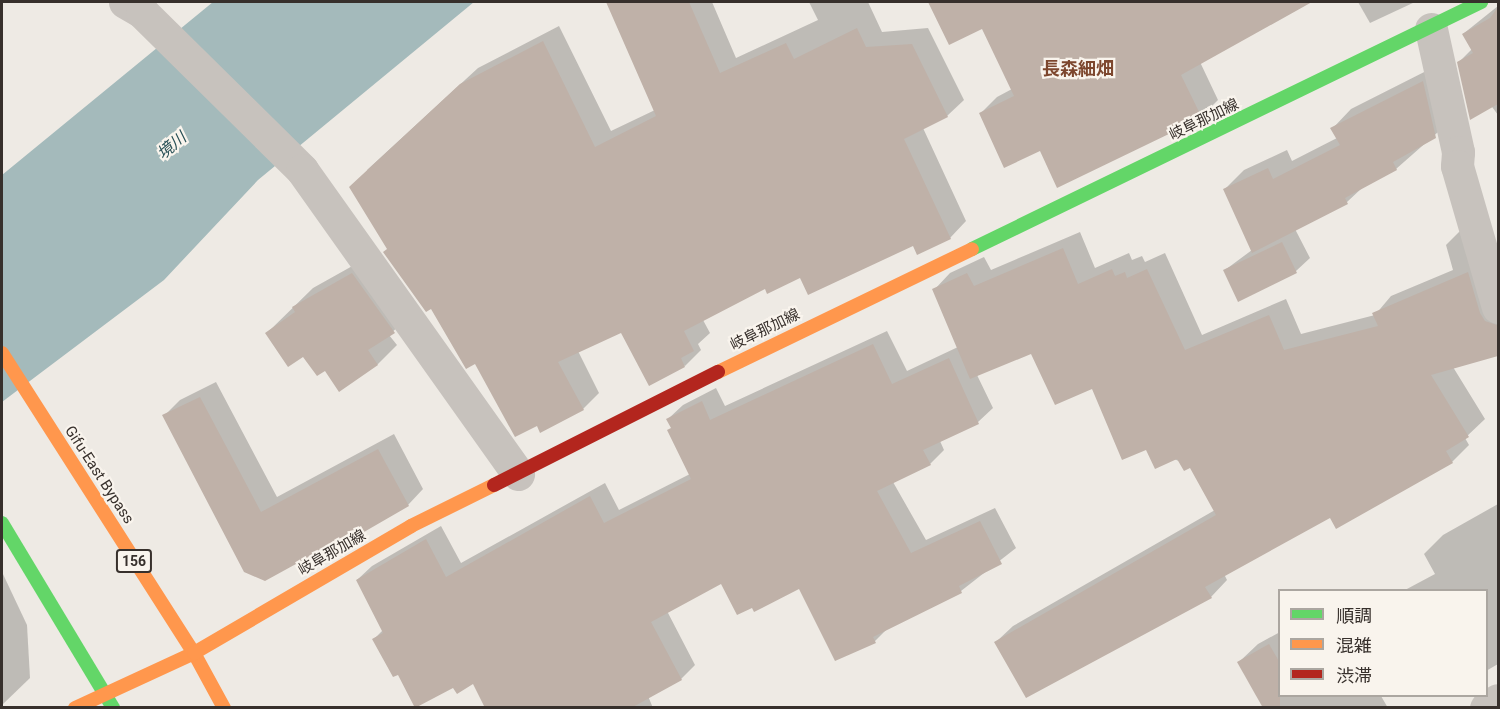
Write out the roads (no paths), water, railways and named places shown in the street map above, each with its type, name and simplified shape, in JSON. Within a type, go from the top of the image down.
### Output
[{"type":"main road","name":"岐阜那加線","points":[[75,708],[194,653],[411,526],[765,348],[1431,29],[1481,2]]},
{"type":"main road","name":"Gifu-East Bypass","points":[[2,353],[194,653],[224,708]]},
{"type":"main road","points":[[2,523],[113,708]]},
{"type":"street","points":[[143,9],[302,170],[518,474]]},
{"type":"street","points":[[1431,29],[1458,152],[1457,166],[1498,307]]},
{"type":"street","points":[[1485,708],[1498,700]]},
{"type":"water","name":"境川","points":[[213,2],[474,2],[258,180],[164,280],[2,402],[2,175]]},
{"type":"district","name":"長森細畑","points":[[1078,69]]}]
